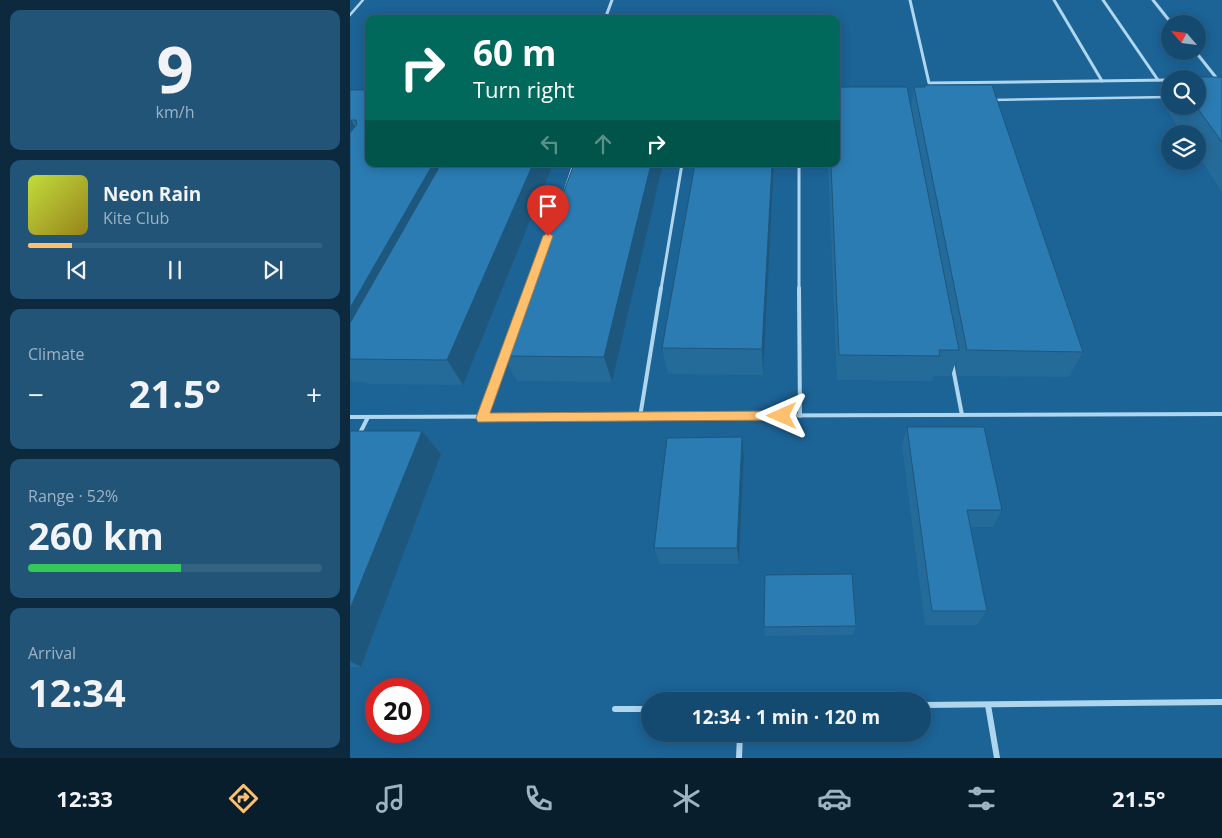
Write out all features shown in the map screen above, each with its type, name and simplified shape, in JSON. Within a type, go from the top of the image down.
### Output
[{"type":"street","points":[[606,15],[612,0]]},
{"type":"street","points":[[910,0],[929,83],[1158,80]]},
{"type":"street","points":[[1054,0],[1102,81]]},
{"type":"street","points":[[1104,0],[1158,80]]},
{"type":"street","points":[[1153,0],[1165,15]]},
{"type":"street","points":[[1203,60],[1220,80]]},
{"type":"street","points":[[1211,80],[1220,80]]},
{"type":"street","points":[[931,706],[1221,704]]},
{"type":"street","points":[[988,705],[997,758]]},
{"type":"street","points":[[616,709],[641,709]]},
{"type":"street","points":[[739,758],[740,742]]},
{"type":"lane","points":[[350,15],[363,0]]},
{"type":"lane","points":[[992,100],[1161,97]]},
{"type":"lane","points":[[561,200],[573,167]]},
{"type":"lane","points":[[640,417],[682,167]]},
{"type":"lane","points":[[799,167],[800,416]]},
{"type":"lane","points":[[482,418],[509,346]]},
{"type":"lane","points":[[951,356],[962,415]]},
{"type":"lane","points":[[350,417],[1222,414]]},
{"type":"lane","points":[[357,439],[368,417]]},
{"type":"building","points":[[1206,77],[1222,77],[1222,142],[1202,115],[1206,115]]},
{"type":"building","points":[[925,85],[992,85],[1083,352],[967,350],[914,87],[925,87]]},
{"type":"building","points":[[840,87],[907,87],[959,350],[939,350],[940,356],[839,355],[831,167],[840,167]]},
{"type":"building","points":[[350,90],[365,90],[365,167],[431,167],[350,308],[350,133],[357,124],[356,120],[351,120],[350,122]]},
{"type":"building","points":[[439,167],[532,167],[447,360],[350,359],[350,323]]},
{"type":"building","points":[[573,167],[650,167],[604,357],[503,356]]},
{"type":"building","points":[[694,167],[772,167],[762,349],[662,348]]},
{"type":"building","points":[[907,427],[984,427],[1002,510],[967,510],[987,611],[932,611]]},
{"type":"building","points":[[350,431],[422,431],[350,609]]},
{"type":"building","points":[[742,437],[737,548],[654,548],[667,438]]},
{"type":"building","points":[[852,574],[856,626],[764,627],[765,575]]},
{"type":"route","points":[[548,236],[482,418],[782,416]]}]
